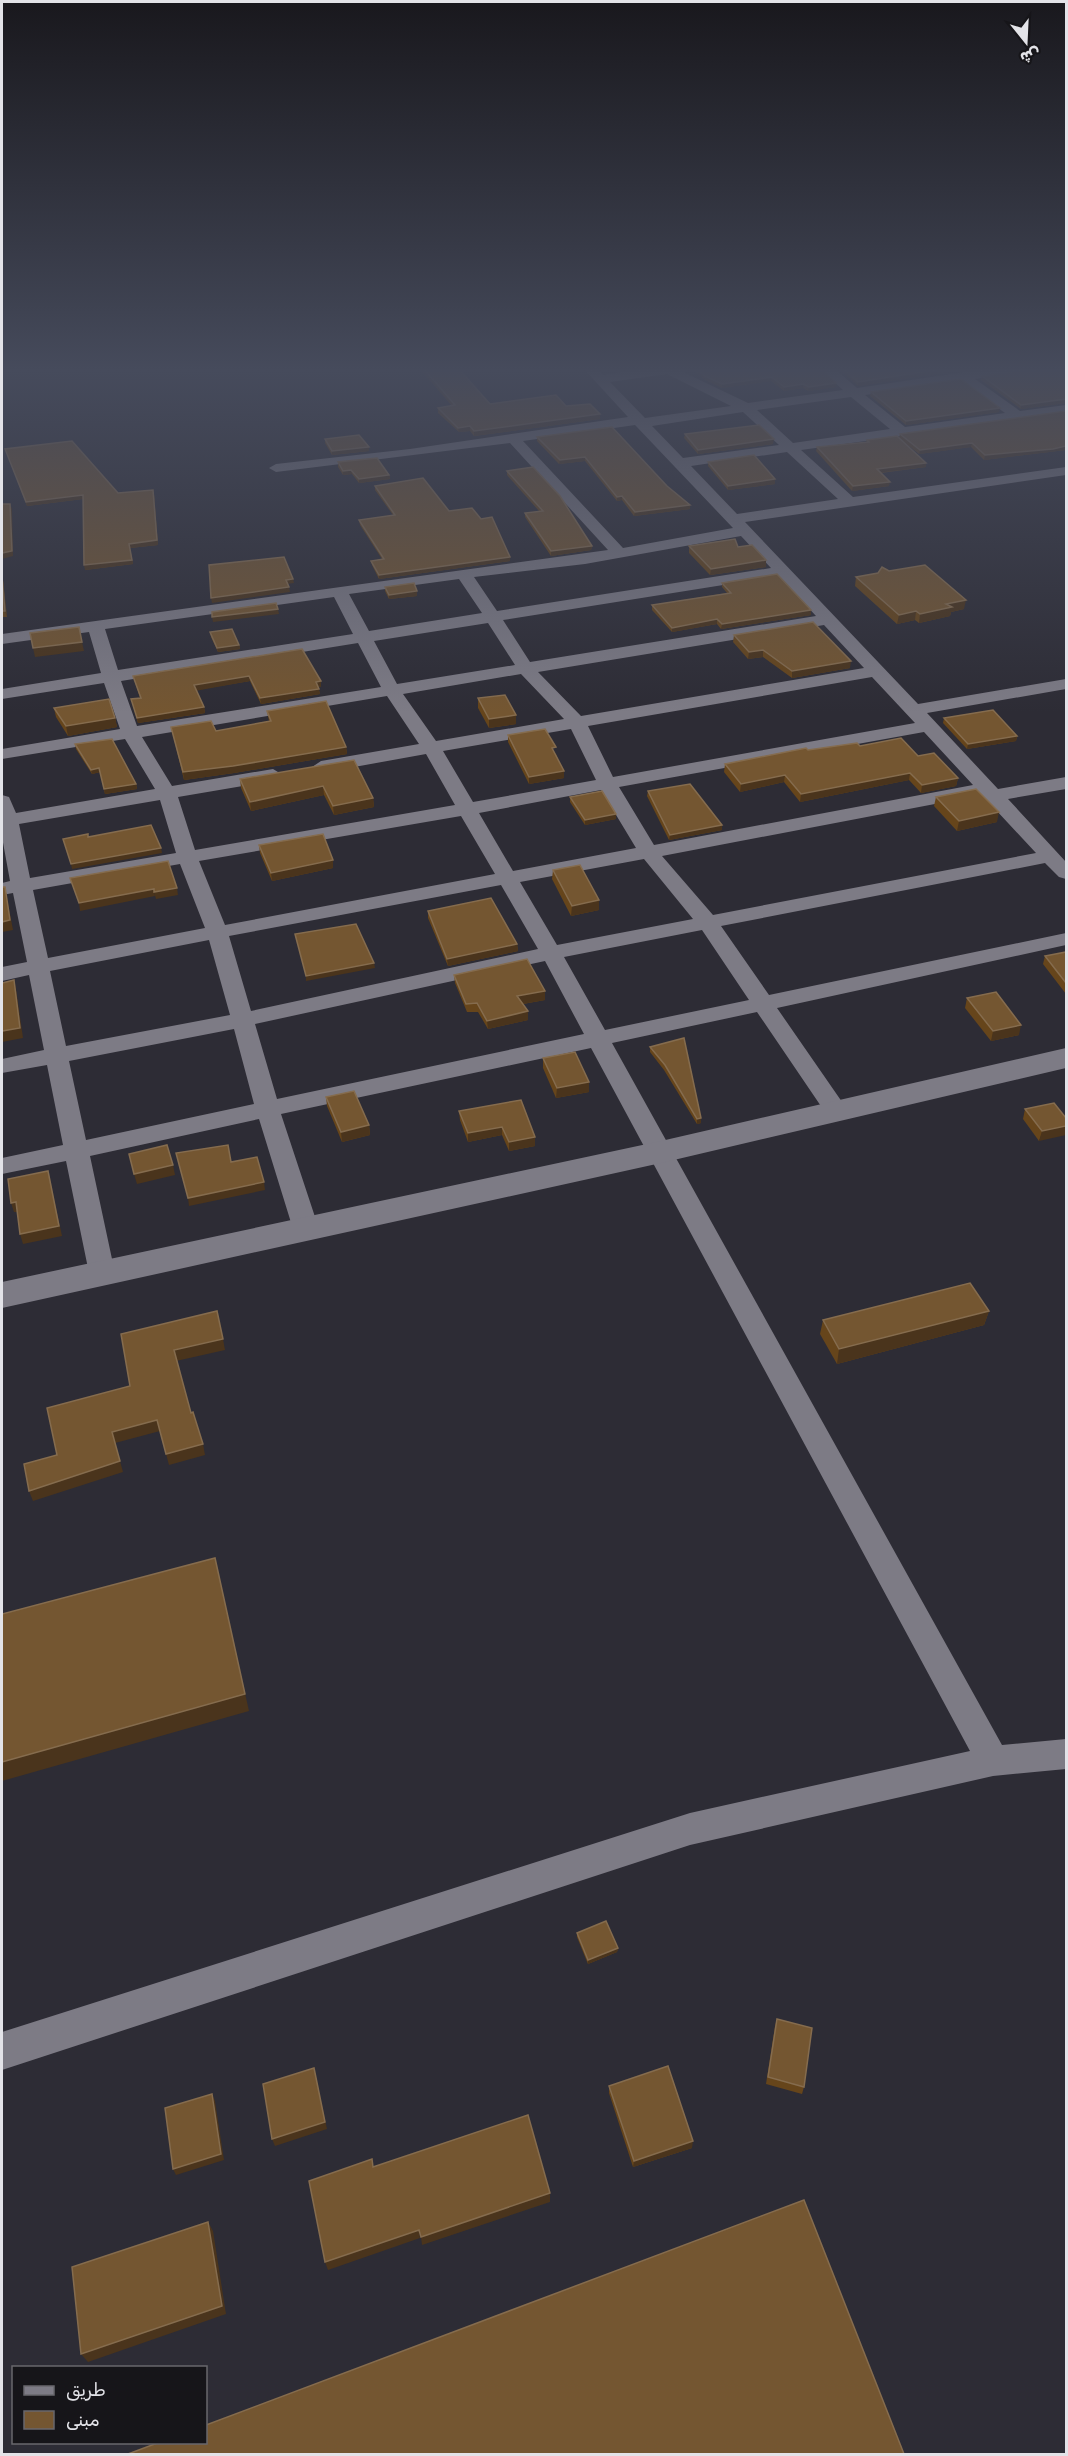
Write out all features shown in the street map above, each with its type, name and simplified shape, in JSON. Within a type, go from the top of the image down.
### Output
[{"type":"street","points":[[554,483],[618,552]]},
{"type":"street","points":[[699,483],[1066,873]]},
{"type":"street","points":[[829,483],[850,502]]},
{"type":"street","points":[[2,639],[464,573],[585,559],[850,502],[985,483]]},
{"type":"street","points":[[2,694],[783,571]]},
{"type":"street","points":[[464,573],[526,669],[578,724],[607,784],[650,854],[708,923],[837,1112]]},
{"type":"street","points":[[339,591],[392,691],[432,749],[551,953],[993,1761]]},
{"type":"street","points":[[2,754],[828,619]]},
{"type":"street","points":[[96,626],[131,734],[167,793],[187,857],[218,934],[268,1110],[306,1229]]},
{"type":"street","points":[[102,1273],[37,967],[11,887],[4,814],[167,793],[875,671]]},
{"type":"street","points":[[915,710],[1066,684]]},
{"type":"street","points":[[11,887],[466,809],[928,726]]},
{"type":"street","points":[[2,974],[506,878],[990,792],[1066,783]]},
{"type":"street","points":[[2,1066],[242,1020],[551,953],[1049,856]]},
{"type":"street","points":[[2,1166],[1066,939]]},
{"type":"street","points":[[2,1295],[661,1152],[1066,1058]]},
{"type":"street","points":[[2,2051],[690,1829],[993,1761],[1066,1754]]},
{"type":"building","points":[[18,483],[109,483],[118,493],[153,490],[157,540],[129,544],[132,560],[84,565],[83,495],[26,502]]},
{"type":"building","points":[[395,483],[427,483],[449,511],[472,508],[481,519],[492,517],[510,557],[379,575],[371,561],[384,559],[359,520],[395,515],[375,486]]},
{"type":"building","points":[[517,483],[548,483],[560,496],[592,546],[551,551],[525,513],[543,511]]},
{"type":"building","points":[[605,483],[664,483],[690,505],[635,512],[622,496],[617,497]]},
{"type":"building","points":[[725,483],[751,483],[728,486]]},
{"type":"building","points":[[850,483],[884,483],[853,486]]},
{"type":"building","points":[[2,504],[10,504],[12,551],[2,553]]},
{"type":"building","points":[[735,539],[738,547],[752,545],[766,560],[711,569],[689,546]]},
{"type":"building","points":[[284,557],[293,579],[286,580],[289,587],[211,598],[209,565]]},
{"type":"building","points":[[925,565],[966,600],[946,604],[952,607],[920,614],[916,611],[899,615],[856,577],[878,573],[882,567],[889,571]]},
{"type":"building","points":[[777,574],[811,610],[722,624],[717,619],[672,628],[652,605],[731,593],[722,583]]},
{"type":"building","points":[[2,577],[5,611],[2,611]]},
{"type":"building","points":[[414,583],[417,591],[389,595],[385,587]]},
{"type":"building","points":[[276,603],[278,609],[212,617],[212,612]]},
{"type":"building","points":[[813,622],[851,661],[792,671],[763,650],[749,652],[734,635]]},
{"type":"building","points":[[79,627],[82,642],[33,648],[30,633]]},
{"type":"building","points":[[232,629],[239,645],[217,648],[210,632]]},
{"type":"building","points":[[302,649],[321,681],[316,682],[319,689],[260,698],[249,676],[194,685],[204,707],[137,718],[131,699],[141,698],[133,676]]},
{"type":"building","points":[[505,695],[516,715],[489,719],[478,698]]},
{"type":"building","points":[[109,699],[115,718],[66,726],[54,708]]},
{"type":"building","points":[[326,701],[346,747],[183,772],[171,727],[211,721],[216,731],[271,721],[267,711]]},
{"type":"building","points":[[993,710],[1017,736],[968,744],[944,718]]},
{"type":"building","points":[[545,729],[556,747],[552,748],[564,771],[529,777],[508,735]]},
{"type":"building","points":[[901,738],[918,756],[934,753],[958,778],[922,785],[910,773],[801,794],[785,775],[741,784],[725,764],[806,748],[808,750],[857,743],[860,746]]},
{"type":"building","points":[[112,739],[136,784],[104,789],[99,768],[91,770],[75,744]]},
{"type":"building","points":[[354,760],[373,798],[333,806],[323,786],[250,802],[240,779]]},
{"type":"building","points":[[690,784],[722,825],[670,835],[648,791]]},
{"type":"building","points":[[976,789],[999,812],[959,821],[936,797]]},
{"type":"building","points":[[602,791],[616,814],[585,820],[570,797]]},
{"type":"building","points":[[151,825],[161,848],[71,864],[63,839],[88,834],[88,837]]},
{"type":"building","points":[[323,834],[333,860],[271,873],[259,845]]},
{"type":"building","points":[[168,861],[177,888],[154,892],[154,889],[79,903],[70,878]]},
{"type":"building","points":[[580,865],[599,900],[572,906],[553,870]]},
{"type":"building","points":[[2,887],[5,887],[10,920],[2,922]]},
{"type":"building","points":[[491,898],[517,944],[447,959],[428,911]]},
{"type":"building","points":[[356,924],[374,963],[306,976],[295,934]]},
{"type":"building","points":[[1066,952],[1066,983],[1045,956]]},
{"type":"building","points":[[527,959],[545,991],[517,996],[528,1011],[487,1021],[477,1003],[466,1004],[454,975]]},
{"type":"building","points":[[14,980],[20,1028],[2,1031],[2,983]]},
{"type":"building","points":[[996,992],[1021,1025],[993,1031],[967,998]]},
{"type":"building","points":[[684,1038],[701,1118],[697,1119],[665,1065],[650,1047]]},
{"type":"building","points":[[575,1052],[589,1082],[557,1088],[543,1058]]},
{"type":"building","points":[[354,1091],[369,1125],[341,1132],[326,1097]]},
{"type":"building","points":[[521,1100],[535,1137],[509,1142],[502,1127],[468,1133],[459,1111]]},
{"type":"building","points":[[1054,1103],[1066,1118],[1066,1126],[1042,1131],[1025,1109]]},
{"type":"building","points":[[167,1145],[173,1165],[134,1174],[129,1154]]},
{"type":"building","points":[[228,1145],[231,1162],[257,1157],[264,1182],[188,1198],[176,1153]]},
{"type":"building","points":[[48,1171],[59,1226],[20,1234],[16,1202],[11,1203],[8,1179]]},
{"type":"building","points":[[970,1283],[989,1311],[839,1349],[823,1320]]},
{"type":"building","points":[[217,1311],[223,1339],[174,1350],[191,1413],[193,1412],[203,1444],[166,1454],[157,1420],[112,1432],[120,1461],[29,1491],[24,1464],[57,1455],[47,1408],[130,1386],[121,1334]]},
{"type":"building","points":[[215,1558],[245,1694],[2,1762],[2,1614]]},
{"type":"building","points":[[606,1921],[618,1948],[588,1960],[577,1933]]},
{"type":"building","points":[[777,2019],[812,2028],[804,2087],[768,2077]]},
{"type":"building","points":[[668,2066],[693,2141],[634,2161],[609,2086]]},
{"type":"building","points":[[314,2068],[325,2122],[272,2139],[263,2084]]},
{"type":"building","points":[[212,2094],[221,2154],[173,2169],[165,2108]]},
{"type":"building","points":[[528,2115],[550,2193],[421,2237],[419,2230],[325,2262],[309,2181],[372,2159],[373,2167]]},
{"type":"building","points":[[804,2200],[904,2454],[128,2454],[155,2444],[207,2444],[207,2425]]},
{"type":"building","points":[[208,2222],[222,2306],[81,2354],[72,2267]]}]
